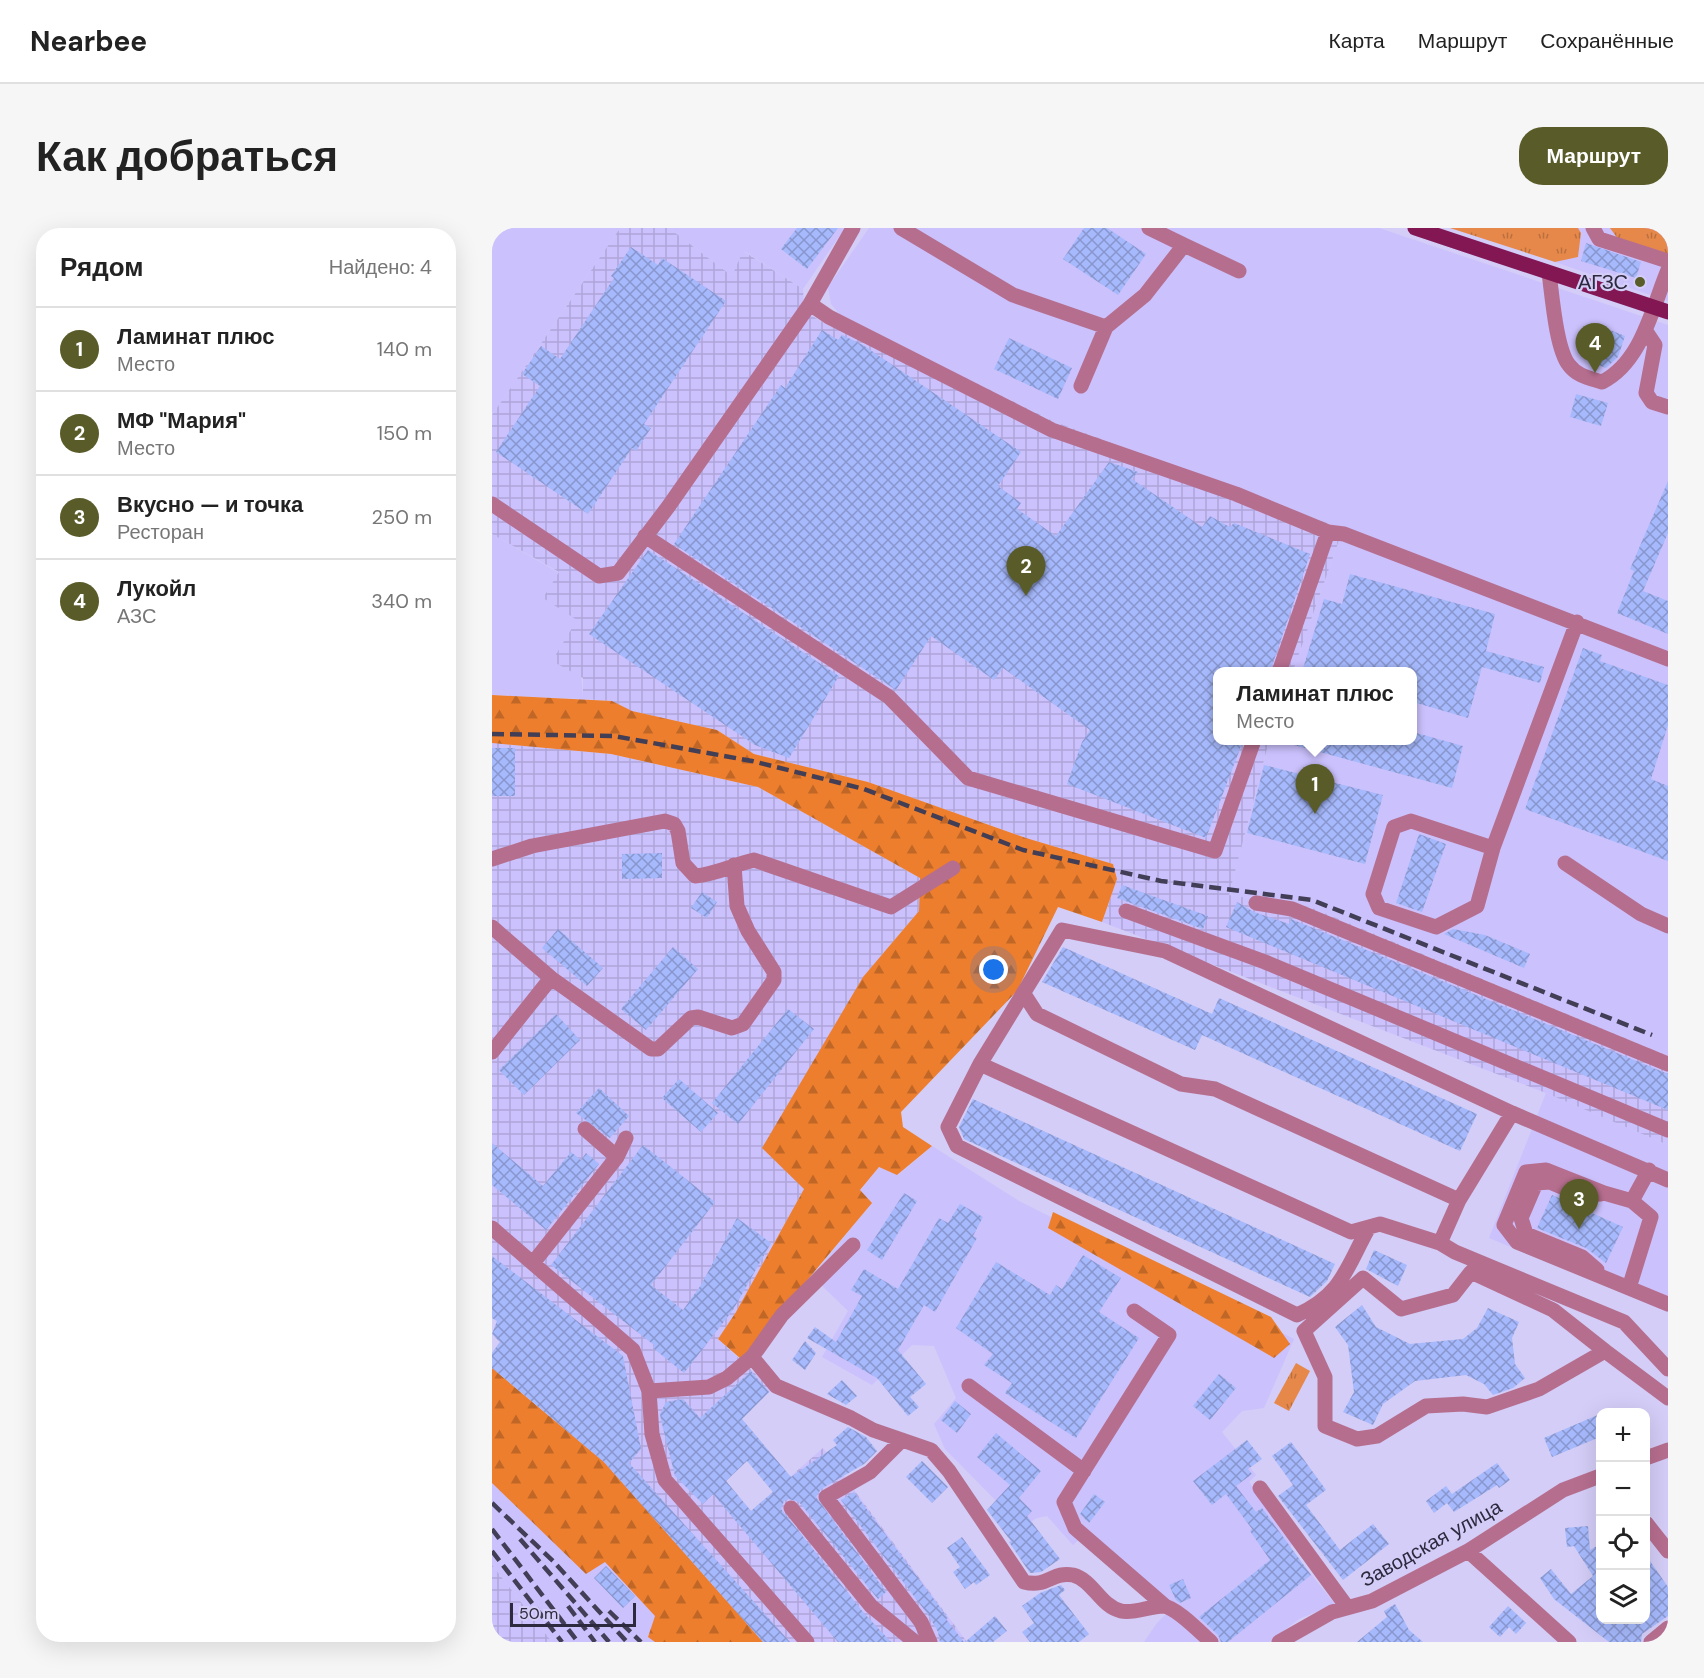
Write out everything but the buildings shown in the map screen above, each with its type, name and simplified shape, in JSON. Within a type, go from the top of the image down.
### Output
[{"type":"main road","points":[[1415,228],[1668,312]]},
{"type":"street","points":[[492,504],[599,576],[618,573],[810,304],[853,228]]},
{"type":"street","points":[[901,228],[1013,295],[1106,327]]},
{"type":"street","points":[[1149,228],[1239,272]]},
{"type":"street","points":[[1593,228],[1599,238],[1668,261]]},
{"type":"street","points":[[1081,386],[1106,327],[1145,295],[1184,245]]},
{"type":"street","points":[[1549,273],[1558,336],[1568,364],[1582,376],[1602,382],[1612,377],[1628,360],[1645,330],[1668,270]]},
{"type":"street","points":[[810,304],[829,317],[1052,430],[1236,494],[1328,532],[1344,534],[1668,658]]},
{"type":"street","points":[[1645,330],[1662,347],[1646,393],[1652,402],[1668,407]]},
{"type":"street","points":[[1281,667],[1328,532]]},
{"type":"street","points":[[645,536],[890,697],[968,778],[1215,851],[1253,745]]},
{"type":"street","points":[[1493,848],[1411,821],[1394,827],[1373,894],[1379,908],[1436,927],[1477,906],[1493,848],[1577,622]]},
{"type":"street","points":[[492,859],[532,846],[665,821],[674,824],[678,831],[683,863],[695,876],[717,874],[734,864],[754,860],[891,907],[953,868]]},
{"type":"street","points":[[1565,863],[1641,915],[1668,926]]},
{"type":"street","points":[[492,927],[551,978],[651,1049],[658,1049],[691,1018],[698,1017],[732,1028],[743,1024],[774,980],[774,972],[748,931],[737,906],[734,864]]},
{"type":"street","points":[[1256,903],[1292,909],[1668,1064]]},
{"type":"street","points":[[1126,910],[1265,962],[1668,1130]]},
{"type":"street","points":[[1369,1227],[1336,1290],[1314,1307],[1297,1315],[957,1146],[948,1127],[980,1064],[1062,930],[1165,951],[1512,1113],[1668,1180]]},
{"type":"street","points":[[492,1052],[551,978]]},
{"type":"street","points":[[1024,994],[1037,1014],[1181,1084],[1215,1089],[1459,1200]]},
{"type":"street","points":[[980,1064],[1351,1232],[1380,1224],[1440,1243],[1455,1252],[1624,1322],[1668,1369]]},
{"type":"street","points":[[1440,1243],[1459,1200],[1512,1113]]},
{"type":"street","points":[[585,1129],[617,1157]]},
{"type":"street","points":[[533,1263],[617,1157],[626,1138]]},
{"type":"street","points":[[1632,1201],[1649,1170]]},
{"type":"street","points":[[1629,1288],[1651,1217],[1632,1201],[1604,1193],[1581,1195],[1550,1182],[1536,1183],[1521,1218],[1526,1234],[1582,1257],[1611,1281],[1668,1304]]},
{"type":"street","points":[[492,1228],[633,1350],[649,1391],[652,1434],[664,1480],[807,1642]]},
{"type":"street","points":[[649,1391],[709,1387],[727,1378],[752,1357],[782,1315],[853,1245]]},
{"type":"street","points":[[1605,1351],[1539,1389],[1487,1407],[1463,1404],[1426,1406],[1377,1436],[1357,1439],[1325,1426],[1325,1377],[1304,1331],[1363,1278],[1401,1309],[1453,1294],[1471,1272],[1553,1310],[1668,1398]]},
{"type":"street","points":[[1134,1311],[1169,1335],[1064,1502],[1075,1528],[1165,1606],[1183,1617],[1211,1642]]},
{"type":"street","points":[[752,1357],[776,1386],[901,1441],[931,1450],[949,1471],[1024,1582],[1037,1585],[1057,1575],[1070,1575],[1081,1578],[1106,1603],[1121,1611],[1165,1606]]},
{"type":"street","points":[[969,1386],[1084,1471]]},
{"type":"street","points":[[901,1441],[870,1472],[826,1497],[921,1622],[930,1642]]},
{"type":"street","points":[[1650,1457],[1668,1450]]},
{"type":"street","name":"Заводская улица","points":[[1279,1642],[1332,1612],[1372,1601],[1468,1551],[1563,1490],[1596,1478]]},
{"type":"street","points":[[1260,1488],[1347,1607]]},
{"type":"street","points":[[791,1508],[871,1606],[915,1642]]},
{"type":"street","points":[[1650,1528],[1668,1551]]},
{"type":"street","points":[[1468,1551],[1569,1642]]},
{"type":"street","points":[[1651,1642],[1668,1628]]},
{"type":"shaded area","points":[[492,228],[624,228],[618,231],[492,415]]},
{"type":"shaded area","points":[[624,228],[669,228],[732,276],[743,251],[803,289],[804,306],[814,317],[831,327],[841,316],[1053,421],[1343,529],[1294,667],[1213,667],[1213,745],[1268,745],[1229,895],[1310,907],[1668,1056],[1668,1145],[1546,1093],[1102,922],[1117,879],[1113,864],[1026,838],[868,782],[754,754],[717,730],[631,711],[612,701],[583,699],[583,678],[552,661],[577,620],[543,598],[559,572],[492,534],[492,415],[618,231]]},
{"type":"shaded area","points":[[669,228],[845,228],[803,289],[744,251],[732,276]]},
{"type":"shaded area","points":[[869,228],[1379,228],[1668,325],[1668,1056],[1310,907],[1229,895],[1268,745],[1417,745],[1417,667],[1294,667],[1343,529],[1053,421],[841,316],[831,304],[828,287]]},
{"type":"shaded area","name":"АГЗС","points":[[1578,228],[1655,228],[1668,232],[1668,301],[1555,262],[1578,257],[1581,233]]},
{"type":"shaded area","points":[[492,534],[559,573],[577,620],[583,699],[492,695]]},
{"type":"shaded area","points":[[492,743],[611,754],[758,787],[920,878],[919,911],[863,977],[804,1189],[736,1312],[718,1339],[772,1389],[716,1445],[739,1468],[726,1481],[751,1511],[823,1448],[967,1642],[763,1642],[492,1353],[500,1342],[492,1334],[497,1321],[492,1318]]},
{"type":"shaded area","points":[[1546,1093],[1668,1145],[1668,1312],[1489,1238]]},
{"type":"shaded area","points":[[932,1146],[1019,1201],[1294,1339],[1264,1408],[1242,1411],[1222,1432],[1256,1475],[1249,1482],[1292,1543],[1290,1548],[1335,1604],[1299,1619],[1269,1642],[1144,1642],[1157,1623],[1174,1606],[1085,1534],[1073,1545],[1047,1516],[1037,1518],[1022,1527],[945,1449],[934,1424],[956,1398],[934,1346],[912,1345],[872,1385],[822,1357],[848,1311],[812,1276],[871,1204],[860,1191],[879,1167],[898,1175]]},
{"type":"shaded area","points":[[492,1483],[586,1573],[606,1560],[689,1642],[552,1642],[492,1565]]},
{"type":"shaded area","points":[[492,1565],[552,1642],[492,1642]]},
{"type":"green space","points":[[1450,228],[1578,228],[1581,233],[1578,257],[1555,262]]},
{"type":"green space","points":[[1610,228],[1655,228],[1668,232],[1668,256],[1618,239]]},
{"type":"green space","points":[[492,695],[612,701],[632,711],[717,730],[754,754],[868,782],[1026,838],[1113,864],[1117,879],[1102,922],[1058,907],[1017,991],[901,1112],[903,1127],[932,1146],[897,1175],[879,1167],[860,1190],[872,1203],[741,1359],[718,1339],[736,1312],[804,1189],[762,1148],[863,977],[919,911],[920,878],[758,787],[611,754],[492,743]]},
{"type":"green space","points":[[1053,1212],[1271,1317],[1290,1344],[1274,1358],[1048,1228]]},
{"type":"green space","points":[[1296,1363],[1310,1371],[1289,1411],[1274,1403]]},
{"type":"green space","points":[[492,1368],[604,1462],[763,1642],[655,1642],[648,1637],[655,1616],[605,1562],[586,1574],[492,1483]]},
{"type":"railway","points":[[492,734],[614,736],[752,761],[864,789],[1023,850],[1161,881],[1312,900],[1652,1035]]},
{"type":"railway","points":[[492,1503],[553,1561],[627,1642]]},
{"type":"railway","points":[[492,1529],[578,1642]]},
{"type":"railway","points":[[520,1539],[609,1642]]},
{"type":"railway","points":[[492,1551],[562,1642]]},
{"type":"railway","points":[[568,1606],[595,1642]]},
{"type":"railway","points":[[609,1611],[641,1642]]},
{"type":"place","name":"АГЗС","points":[[1640,282]]},
{"type":"place","name":"Лукойл","points":[[1595,373]]},
{"type":"place","name":"МФ \"Мария\"","points":[[1026,596]]},
{"type":"place","name":"Ламинат плюс","points":[[1315,814]]},
{"type":"place","name":"Вкусно — и точка","points":[[1579,1229]]}]
